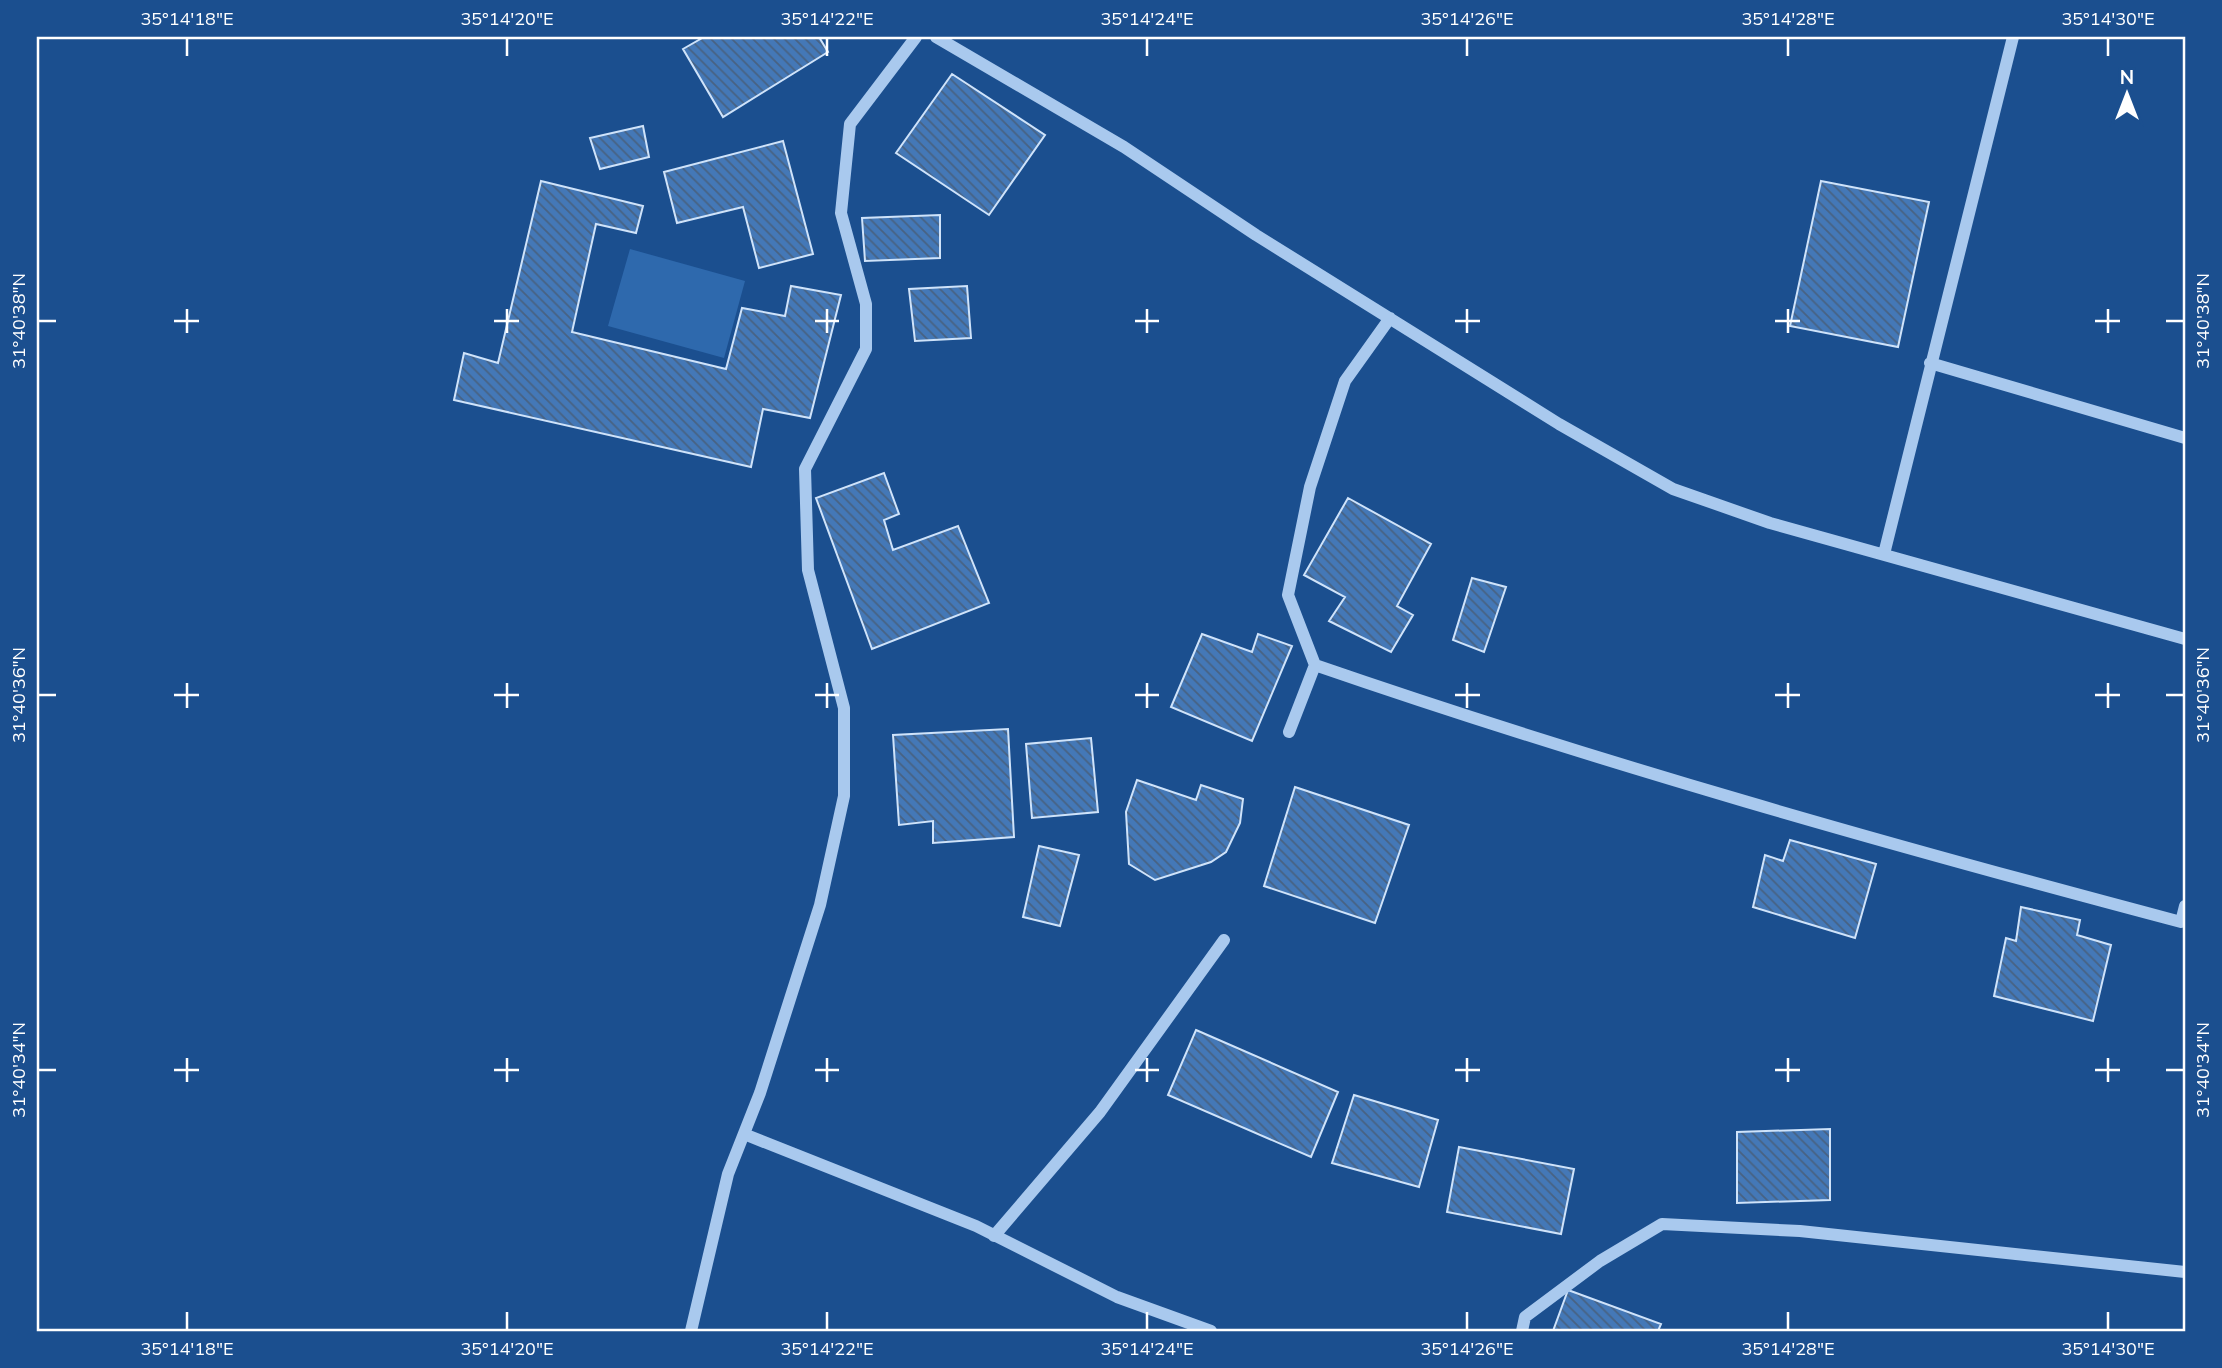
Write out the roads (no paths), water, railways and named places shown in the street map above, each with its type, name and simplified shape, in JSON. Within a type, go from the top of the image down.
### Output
[{"type":"street","points":[[691,1331],[727,1174],[760,1093],[820,905],[844,796],[844,708],[808,570],[805,469],[866,349],[866,304],[841,213],[850,124],[916,37]]},
{"type":"street","points":[[936,37],[1124,147],[1559,424],[1673,489],[1770,523],[2185,639]]},
{"type":"street","points":[[1884,554],[2013,37]]},
{"type":"street","points":[[1290,732],[1315,665],[1288,595],[1310,487],[1345,381],[1390,318]]},
{"type":"street","points":[[1930,363],[2185,438]]},
{"type":"street","points":[[1315,665],[1473,719],[1926,854],[2180,922],[2185,906]]},
{"type":"street","points":[[994,1236],[1100,1112],[1224,940]]},
{"type":"street","points":[[744,1134],[994,1236],[1116,1297],[1211,1331]]},
{"type":"street","points":[[1522,1331],[1525,1317],[1600,1261],[1662,1224],[1800,1231],[2185,1272]]}]
